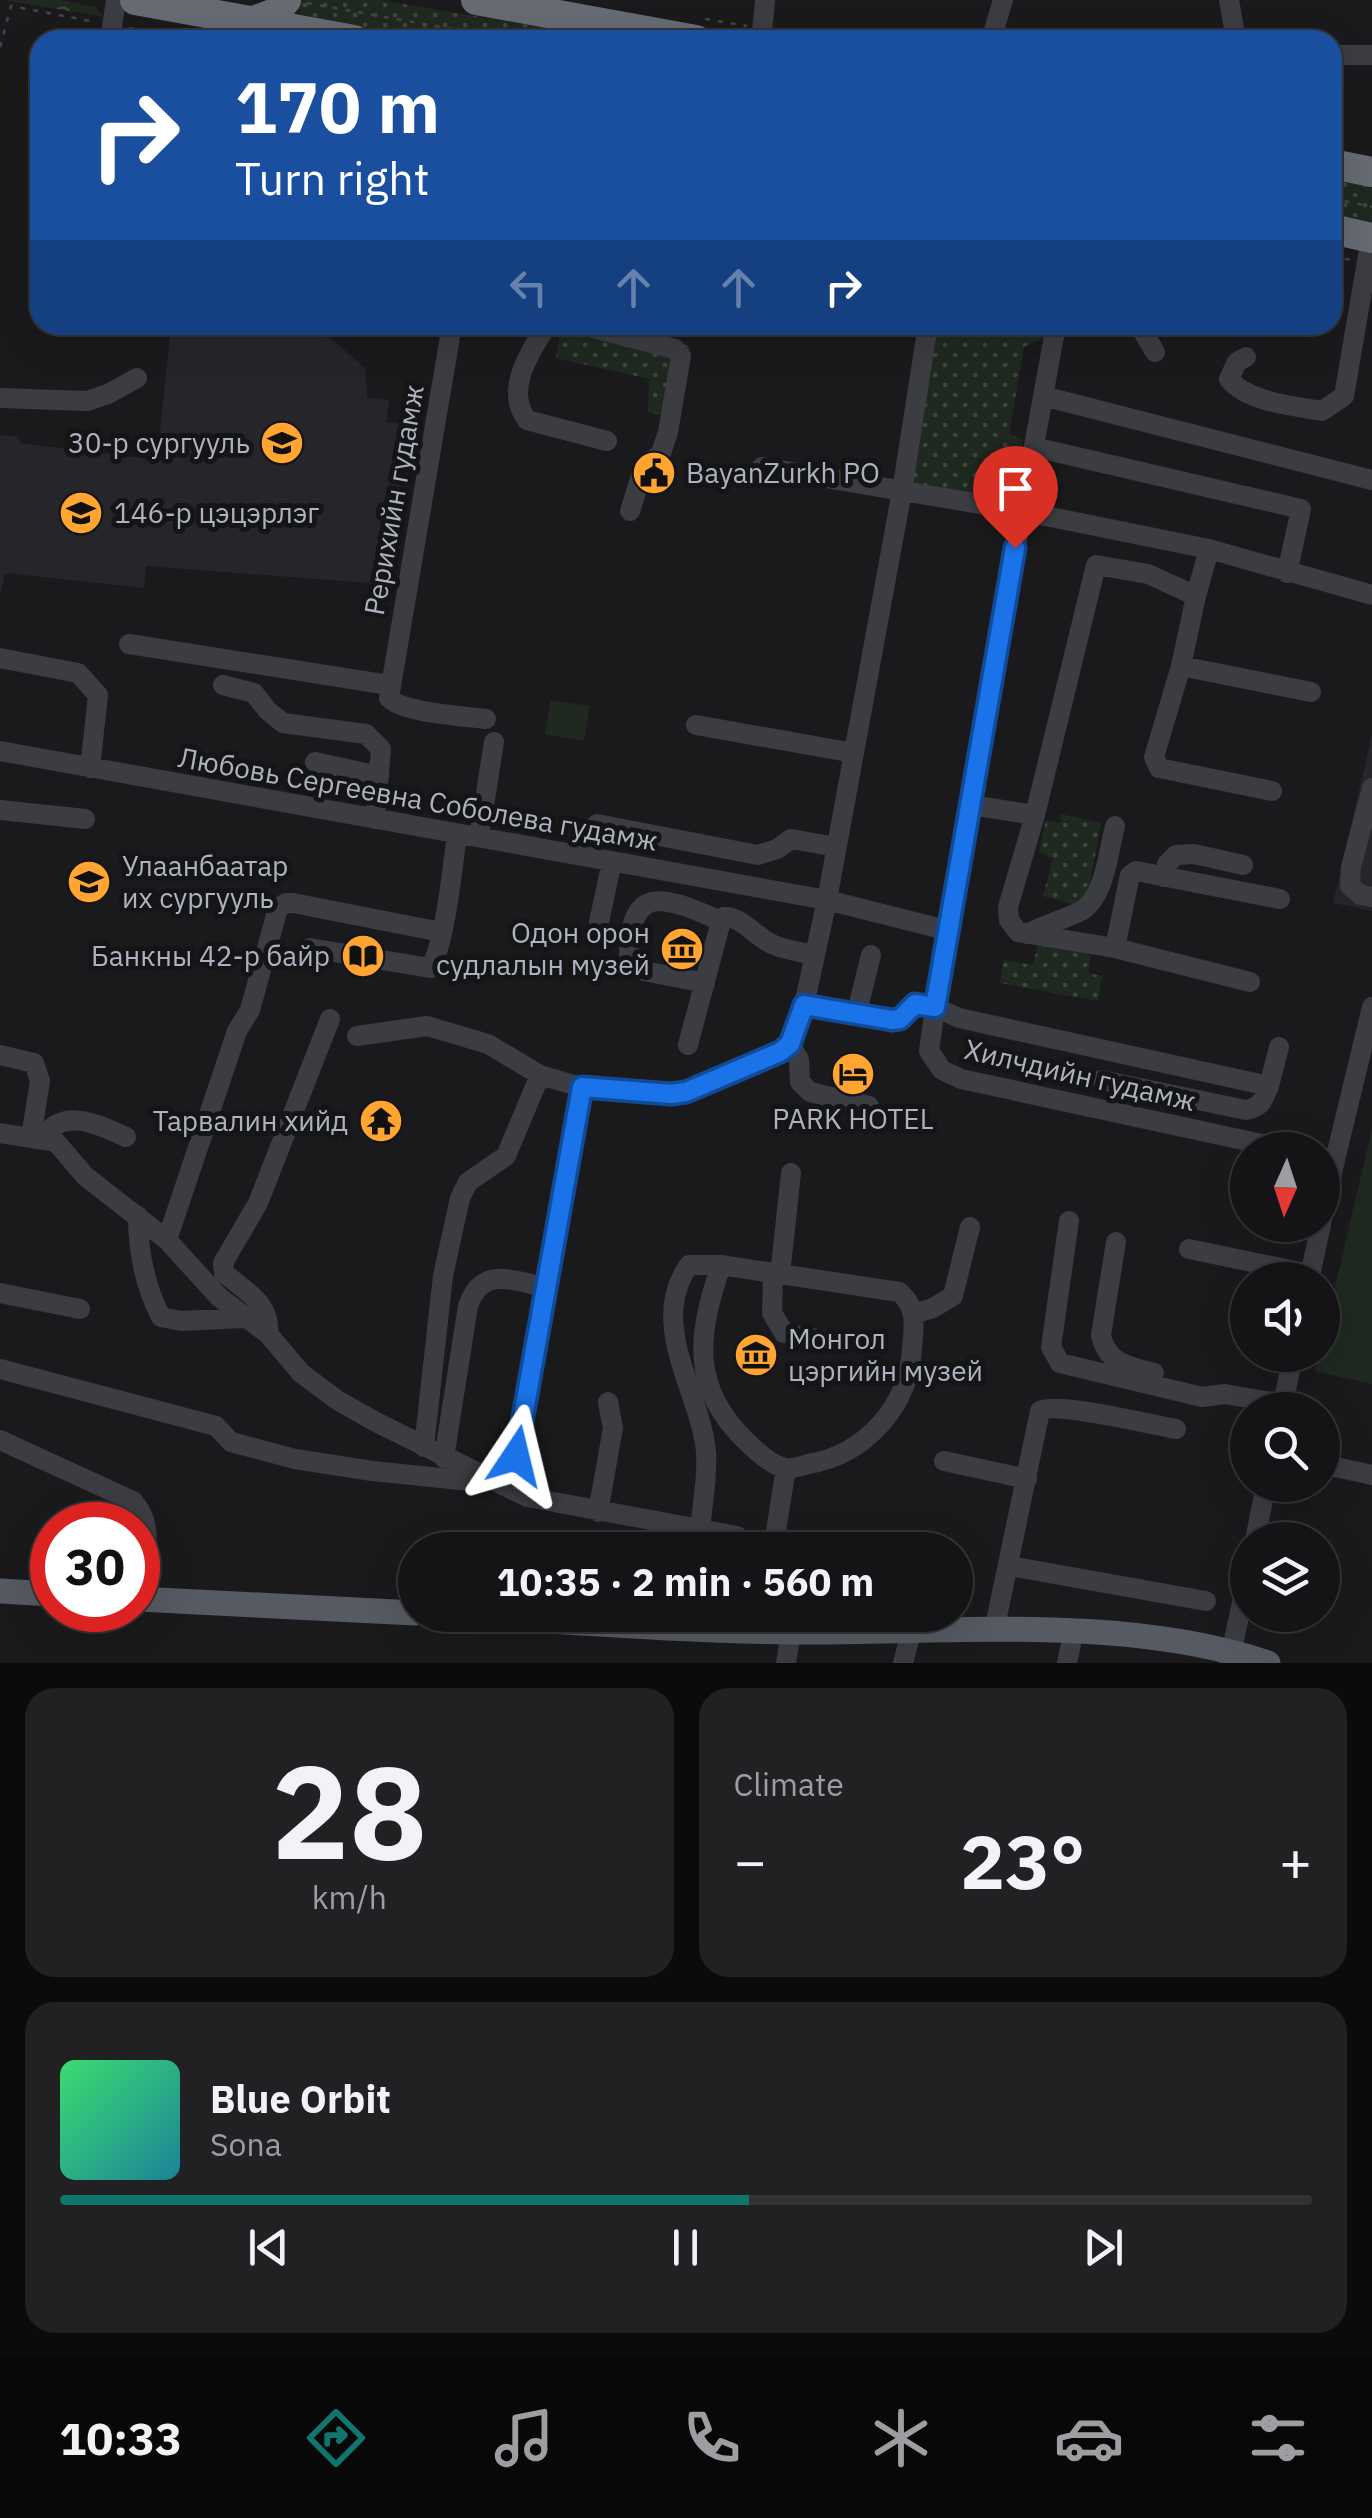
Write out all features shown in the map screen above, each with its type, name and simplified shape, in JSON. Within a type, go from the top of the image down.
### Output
[{"type":"highway","points":[[135,0],[297,30]]},
{"type":"highway","points":[[253,21],[274,14],[286,0]]},
{"type":"highway","points":[[295,0],[296,20],[319,30]]},
{"type":"highway","points":[[476,0],[701,29]]},
{"type":"highway","points":[[1342,166],[1372,172]]},
{"type":"highway","points":[[1342,232],[1371,238]]},
{"type":"main road","points":[[0,1591],[30,1593]]},
{"type":"main road","points":[[160,1600],[398,1613]]},
{"type":"main road","points":[[973,1632],[1074,1630],[1268,1663]]},
{"type":"street","points":[[111,30],[116,0]]},
{"type":"street","points":[[994,30],[1003,0]]},
{"type":"street","points":[[1228,0],[1234,30]]},
{"type":"street","points":[[761,30],[764,1]]},
{"type":"street","points":[[1342,55],[1372,55]]},
{"type":"street","points":[[1246,358],[1237,362],[1230,379],[1237,389],[1322,411],[1344,396],[1371,238]]},
{"type":"street","name":"Рерихийн гудамж","points":[[389,685],[450,335]]},
{"type":"street","points":[[541,335],[524,365],[518,390],[520,410],[527,420],[607,440]]},
{"type":"street","points":[[619,335],[675,350],[681,356],[668,432],[661,453],[643,470],[630,511]]},
{"type":"street","points":[[357,1036],[428,1026],[488,1044],[540,1075],[582,1087],[653,1095],[686,1092],[780,1052],[790,1044],[804,1005],[826,900],[902,491],[926,335]]},
{"type":"street","name":"Хилчдийн гудамж","points":[[1054,335],[946,930],[929,1052],[942,1070],[961,1080],[1230,1137]]},
{"type":"street","points":[[1145,335],[1154,352]]},
{"type":"street","points":[[0,398],[87,401],[137,378]]},
{"type":"street","points":[[1043,396],[1372,480]]},
{"type":"street","points":[[1034,447],[1301,509],[1287,573]]},
{"type":"street","points":[[762,468],[1021,511],[1209,549],[1372,595]]},
{"type":"street","points":[[1209,549],[1154,758],[1159,768],[1272,792]]},
{"type":"street","points":[[1196,596],[1148,574],[1096,565],[1035,815],[1008,907],[1009,920],[1018,932],[1115,948],[1250,982]]},
{"type":"street","points":[[128,644],[389,685],[395,704],[486,719]]},
{"type":"street","points":[[0,658],[78,672],[98,696],[90,768]]},
{"type":"street","points":[[1180,666],[1310,692]]},
{"type":"street","points":[[223,684],[254,694],[283,722],[366,734],[381,748],[375,819]]},
{"type":"street","points":[[696,725],[854,753]]},
{"type":"street","points":[[310,948],[424,969],[434,963],[494,742]]},
{"type":"street","name":"Любовь Сергеевна Соболева гудамж","points":[[0,752],[826,900],[946,930]]},
{"type":"street","points":[[315,762],[379,776]]},
{"type":"street","points":[[1372,788],[1351,867],[1350,886],[1361,895],[1372,896]]},
{"type":"street","points":[[971,804],[1035,815]]},
{"type":"street","points":[[0,810],[85,819]]},
{"type":"street","points":[[597,824],[758,855],[791,838],[836,847]]},
{"type":"street","points":[[1027,934],[1080,912],[1095,900],[1115,826]]},
{"type":"street","points":[[1164,876],[1167,864],[1176,855],[1194,854],[1243,865]]},
{"type":"street","points":[[599,922],[612,861]]},
{"type":"street","points":[[1115,948],[1130,875],[1136,871],[1280,899]]},
{"type":"street","points":[[705,983],[638,970],[629,962],[632,920],[642,906],[656,900],[673,902],[720,921],[731,916],[774,945],[814,955]]},
{"type":"street","points":[[167,1240],[233,1042],[250,1010],[278,908],[286,902],[293,903],[441,932]]},
{"type":"street","points":[[688,1045],[720,921]]},
{"type":"street","points":[[856,1016],[870,955]]},
{"type":"street","points":[[804,1005],[892,1020],[900,1019],[915,1004],[935,1007],[959,1018],[1268,1086]]},
{"type":"street","points":[[1337,1132],[1372,1007]]},
{"type":"street","points":[[268,1334],[270,1318],[264,1306],[224,1274],[224,1263],[258,1204],[330,1019]]},
{"type":"street","points":[[790,1044],[799,1060],[800,1082],[810,1092],[868,1106]]},
{"type":"street","points":[[1101,1080],[1246,1110],[1257,1108],[1268,1086],[1278,1047]]},
{"type":"street","points":[[0,1055],[34,1063],[40,1081],[37,1138]]},
{"type":"street","points":[[424,1447],[443,1276],[460,1198],[468,1182],[506,1156],[540,1075]]},
{"type":"street","points":[[503,1486],[546,1287],[582,1087]]},
{"type":"street","points":[[37,1138],[64,1121],[88,1120],[126,1137]]},
{"type":"street","points":[[0,1133],[56,1142],[86,1176],[167,1240],[219,1297],[268,1334],[301,1374],[337,1400],[444,1458],[550,1504],[712,1532]]},
{"type":"street","points":[[791,1173],[772,1312],[784,1333],[835,1342]]},
{"type":"street","points":[[138,1216],[138,1247],[161,1316],[181,1321],[244,1318]]},
{"type":"street","points":[[1069,1221],[1052,1332],[1055,1359],[1069,1366],[1213,1397],[1230,1395]]},
{"type":"street","points":[[914,1314],[953,1296],[970,1226]]},
{"type":"street","points":[[1116,1242],[1101,1335],[1104,1350],[1121,1364],[1204,1384],[1213,1397]]},
{"type":"street","points":[[1189,1250],[1243,1262]]},
{"type":"street","points":[[700,1530],[706,1451],[674,1330],[679,1280],[690,1265],[721,1265],[899,1292],[909,1300],[914,1314],[912,1360],[899,1402],[868,1439],[827,1461],[786,1468],[758,1452],[714,1402],[701,1354],[708,1304],[721,1265]]},
{"type":"street","points":[[444,1458],[474,1289],[486,1280],[499,1279],[546,1287]]},
{"type":"street","points":[[0,1293],[80,1309]]},
{"type":"street","points":[[0,1368],[216,1426],[234,1443],[295,1458],[503,1486]]},
{"type":"street","points":[[598,1512],[613,1428],[608,1402]]},
{"type":"street","points":[[994,1632],[1040,1411],[1048,1406],[1176,1430]]},
{"type":"street","points":[[0,1440],[133,1502]]},
{"type":"street","points":[[944,1461],[1026,1479]]},
{"type":"street","points":[[776,1532],[786,1468]]},
{"type":"street","points":[[1340,1468],[1372,1475]]},
{"type":"street","points":[[1010,1566],[1206,1601]]},
{"type":"street","points":[[1067,1663],[1074,1630]]},
{"type":"street","points":[[776,1632],[786,1663]]},
{"type":"street","points":[[903,1663],[912,1632]]},
{"type":"street","points":[[1230,1657],[1235,1632]]},
{"type":"path","points":[[295,0],[458,30]]},
{"type":"path","points":[[0,4],[103,30]]},
{"type":"path","points":[[0,46],[11,6]]},
{"type":"path","points":[[1342,200],[1372,207]]},
{"type":"shaded area","name":"30-р сургууль","points":[[170,335],[331,338],[365,368],[367,398],[389,400],[386,422],[409,425],[399,484],[407,497],[394,585],[146,566],[144,588],[5,573],[0,597],[0,435],[19,437],[20,443],[157,460]]},
{"type":"shaded area","points":[[1372,734],[1372,911],[1333,903]]},
{"type":"green space","points":[[4,0],[58,0],[96,7],[103,17]]},
{"type":"green space","points":[[302,0],[380,0],[558,30],[339,30],[301,17],[298,5]]},
{"type":"green space","points":[[1342,181],[1372,187],[1372,224],[1342,218]]},
{"type":"green space","points":[[559,335],[637,335],[690,346],[673,418],[648,412],[649,379],[556,358]]},
{"type":"green space","points":[[934,335],[1043,335],[1042,339],[1024,347],[1009,434],[1023,440],[1015,491],[1006,499],[915,484],[912,480]]},
{"type":"green space","points":[[551,700],[590,706],[584,741],[545,734]]},
{"type":"green space","points":[[1061,814],[1101,823],[1088,894],[1076,905],[1043,896],[1053,858],[1039,852],[1046,820],[1060,823]]},
{"type":"green space","points":[[1038,944],[1091,954],[1088,973],[1102,976],[1098,1001],[1000,983],[1004,960],[1033,965]]},
{"type":"green space","points":[[1372,1129],[1372,1384],[1319,1372],[1340,1372],[1340,1265]]},
{"type":"place","name":"30-р сургууль","points":[[282,443]]},
{"type":"place","name":"BayanZurkh PO","points":[[654,473]]},
{"type":"place","name":"146-р цэцэрлэг","points":[[81,513]]},
{"type":"place","name":"Улаанбаатар их сургууль","points":[[89,882]]},
{"type":"place","name":"Одон орон судлалын музей","points":[[682,949]]},
{"type":"place","name":"Банкны 42-р байр","points":[[363,956]]},
{"type":"place","name":"PARK HOTEL","points":[[853,1074]]},
{"type":"place","name":"Тарвалин хийд","points":[[381,1121]]},
{"type":"place","name":"Монгол цэргийн музей","points":[[756,1355]]},
{"type":"route","points":[[516,1456],[582,1087],[653,1095],[686,1092],[780,1052],[790,1044],[804,1005],[892,1020],[900,1019],[915,1004],[935,1007],[1015,548]]}]
